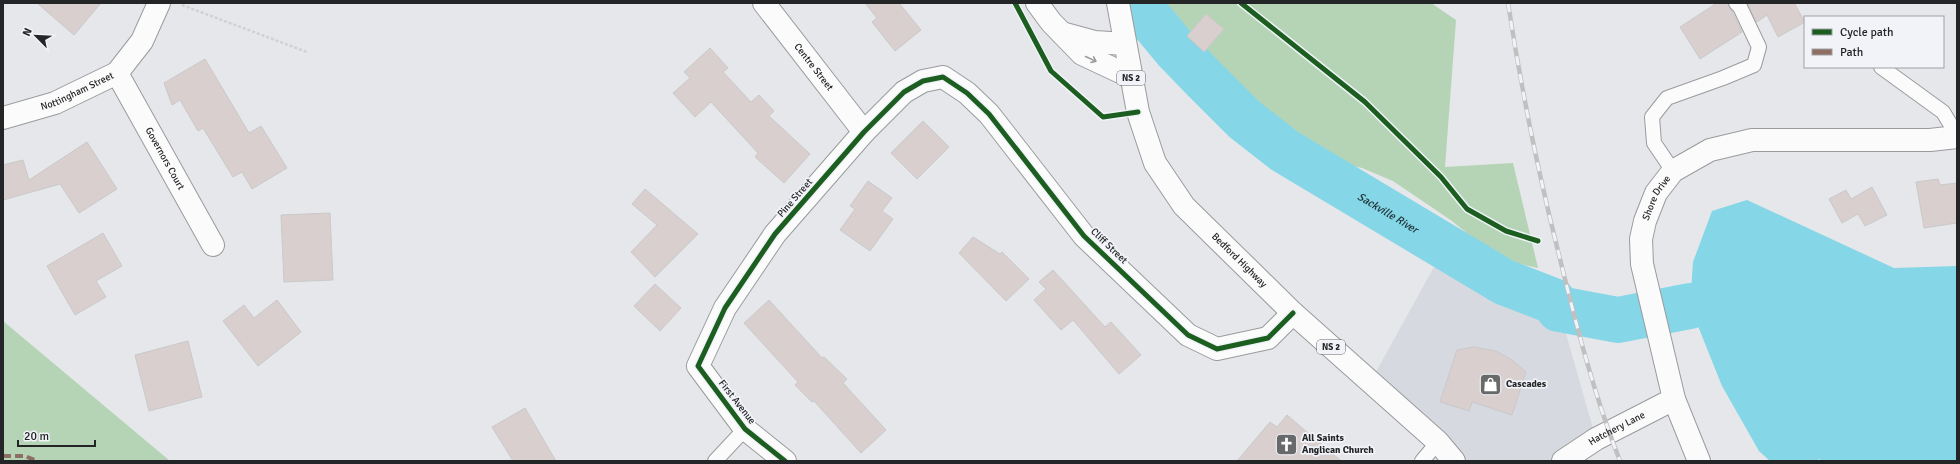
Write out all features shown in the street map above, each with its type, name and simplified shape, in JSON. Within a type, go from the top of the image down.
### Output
[{"type":"street","name":"Nottingham Street","points":[[3,118],[55,103],[117,73],[142,41],[159,3]]},
{"type":"street","name":"Centre Street","points":[[764,3],[864,132]]},
{"type":"street","points":[[1037,3],[1082,54],[1131,78]]},
{"type":"street","name":"Bedford Highway","points":[[1118,3],[1138,112],[1155,163],[1184,206],[1293,313],[1438,442],[1454,461]]},
{"type":"street","points":[[1062,33],[1095,42],[1125,44]]},
{"type":"street","name":"Governors Court","points":[[117,73],[213,245]]},
{"type":"street","name":"Pine Street","points":[[698,366],[725,308],[775,234],[864,132],[904,92],[923,81],[942,77]]},
{"type":"street","name":"Cliff Street","points":[[942,77],[967,93],[989,114],[1084,236],[1188,335],[1217,349],[1268,338],[1293,313]]},
{"type":"street","name":"Shore Drive","points":[[1698,461],[1674,399],[1642,264],[1641,239],[1645,220],[1656,193],[1673,171],[1710,150],[1752,140],[1930,140],[1957,136]]},
{"type":"street","name":"First Avenue","points":[[698,366],[745,429],[785,461]]},
{"type":"street","name":"Hatchery Lane","points":[[1563,461],[1596,439],[1674,399]]},
{"type":"lane","points":[[1673,171],[1654,143],[1652,117],[1667,98],[1754,65],[1759,47],[1740,7],[1736,3]]},
{"type":"lane","points":[[1882,68],[1942,112],[1957,136]]},
{"type":"lane","points":[[715,461],[745,429]]},
{"type":"lane","points":[[1422,461],[1438,442]]},
{"type":"path","points":[[178,3],[307,52]]},
{"type":"shaded area","points":[[1445,247],[1504,282],[1553,301],[1559,309],[1596,439],[1563,461],[1447,461],[1371,381]]},
{"type":"green space","points":[[1160,3],[1431,3],[1456,20],[1445,167],[1513,163],[1538,268],[1520,264],[1489,251],[1452,221],[1393,181],[1362,168],[1318,158],[1292,148],[1261,133],[1248,118],[1236,114],[1238,105],[1233,98],[1172,32]]},
{"type":"green space","points":[[3,321],[170,461],[3,461]]},
{"type":"water","points":[[1747,200],[1894,268],[1957,266],[1957,461],[1822,461],[1819,459],[1817,461],[1770,461],[1759,451],[1722,386],[1690,306],[1693,262],[1712,211]]},
{"type":"building","points":[[37,3],[101,3],[74,35]]},
{"type":"building","points":[[865,3],[899,3],[921,30],[895,51],[872,22],[877,18]]},
{"type":"building","points":[[1717,3],[1728,3],[1742,32],[1700,59],[1680,27]]},
{"type":"building","points":[[1747,3],[1794,3],[1804,20],[1804,23],[1778,37],[1767,15],[1757,22]]},
{"type":"building","points":[[1206,14],[1224,29],[1204,52],[1187,36]]},
{"type":"building","points":[[710,48],[728,68],[723,72],[751,102],[759,95],[774,111],[769,116],[810,154],[784,183],[755,157],[758,153],[711,102],[695,117],[673,93],[690,78],[684,72]]},
{"type":"building","points":[[205,59],[249,133],[261,126],[287,168],[252,189],[242,172],[233,177],[203,128],[198,131],[180,100],[172,105],[164,83]]},
{"type":"building","points":[[923,121],[949,147],[917,179],[891,153]]},
{"type":"building","points":[[87,142],[117,189],[79,213],[60,184],[3,200],[3,165],[23,160],[29,180]]},
{"type":"building","points":[[1938,179],[1940,185],[1957,183],[1957,223],[1924,228],[1916,182]]},
{"type":"building","points":[[868,181],[892,198],[882,211],[893,219],[870,251],[840,230],[855,209],[850,206]]},
{"type":"building","points":[[1872,187],[1887,215],[1865,226],[1858,214],[1842,223],[1829,199],[1846,190],[1851,199]]},
{"type":"building","points":[[645,189],[698,234],[655,277],[631,252],[657,225],[632,204]]},
{"type":"building","points":[[330,213],[333,280],[284,282],[281,215]]},
{"type":"building","points":[[103,233],[122,266],[96,281],[106,297],[75,315],[47,266]]},
{"type":"building","points":[[973,237],[1000,254],[1002,252],[1029,279],[1006,301],[959,253]]},
{"type":"building","points":[[1053,270],[1105,327],[1111,322],[1141,355],[1119,374],[1073,320],[1061,330],[1034,300],[1046,289],[1039,282]]},
{"type":"building","points":[[655,284],[681,308],[660,331],[634,306]]},
{"type":"building","points":[[277,300],[301,332],[258,366],[223,321],[244,305],[254,318]]},
{"type":"building","points":[[769,300],[822,358],[824,357],[847,379],[843,383],[886,430],[861,453],[814,401],[812,402],[795,385],[798,382],[744,323]]},
{"type":"building","points":[[188,341],[202,397],[149,411],[135,355]]},
{"type":"building","points":[[1474,347],[1496,351],[1512,360],[1526,372],[1512,415],[1472,402],[1469,411],[1440,402],[1457,350]]},
{"type":"building","points":[[525,408],[556,461],[513,461],[492,427]]},
{"type":"building","name":"All Saints Anglican Church","points":[[1287,415],[1341,461],[1237,461],[1270,422],[1277,427]]},
{"type":"waterway","name":"Sackville River","points":[[1137,3],[1176,50],[1203,78],[1244,119],[1285,151],[1504,282],[1553,301],[1559,309],[1618,320],[1690,306]]},
{"type":"railway","points":[[1508,3],[1524,98],[1551,224],[1586,359],[1602,411],[1620,461]]},
{"type":"marked path","points":[[3,456],[25,456],[37,461]]},
{"type":"cycle path","points":[[1015,3],[1051,71],[1103,117],[1138,112]]},
{"type":"cycle path","points":[[1241,3],[1365,102],[1441,177],[1467,209],[1506,231],[1538,241]]},
{"type":"cycle path","points":[[785,461],[745,429],[698,366],[725,308],[775,234],[864,132],[904,92],[923,81],[943,77],[967,93],[989,114],[1084,236],[1188,335],[1217,349],[1268,338],[1293,313]]},
{"type":"place","name":"Cascades","points":[[1491,384]]},
{"type":"place","name":"All Saints Anglican Church","points":[[1286,444]]}]
